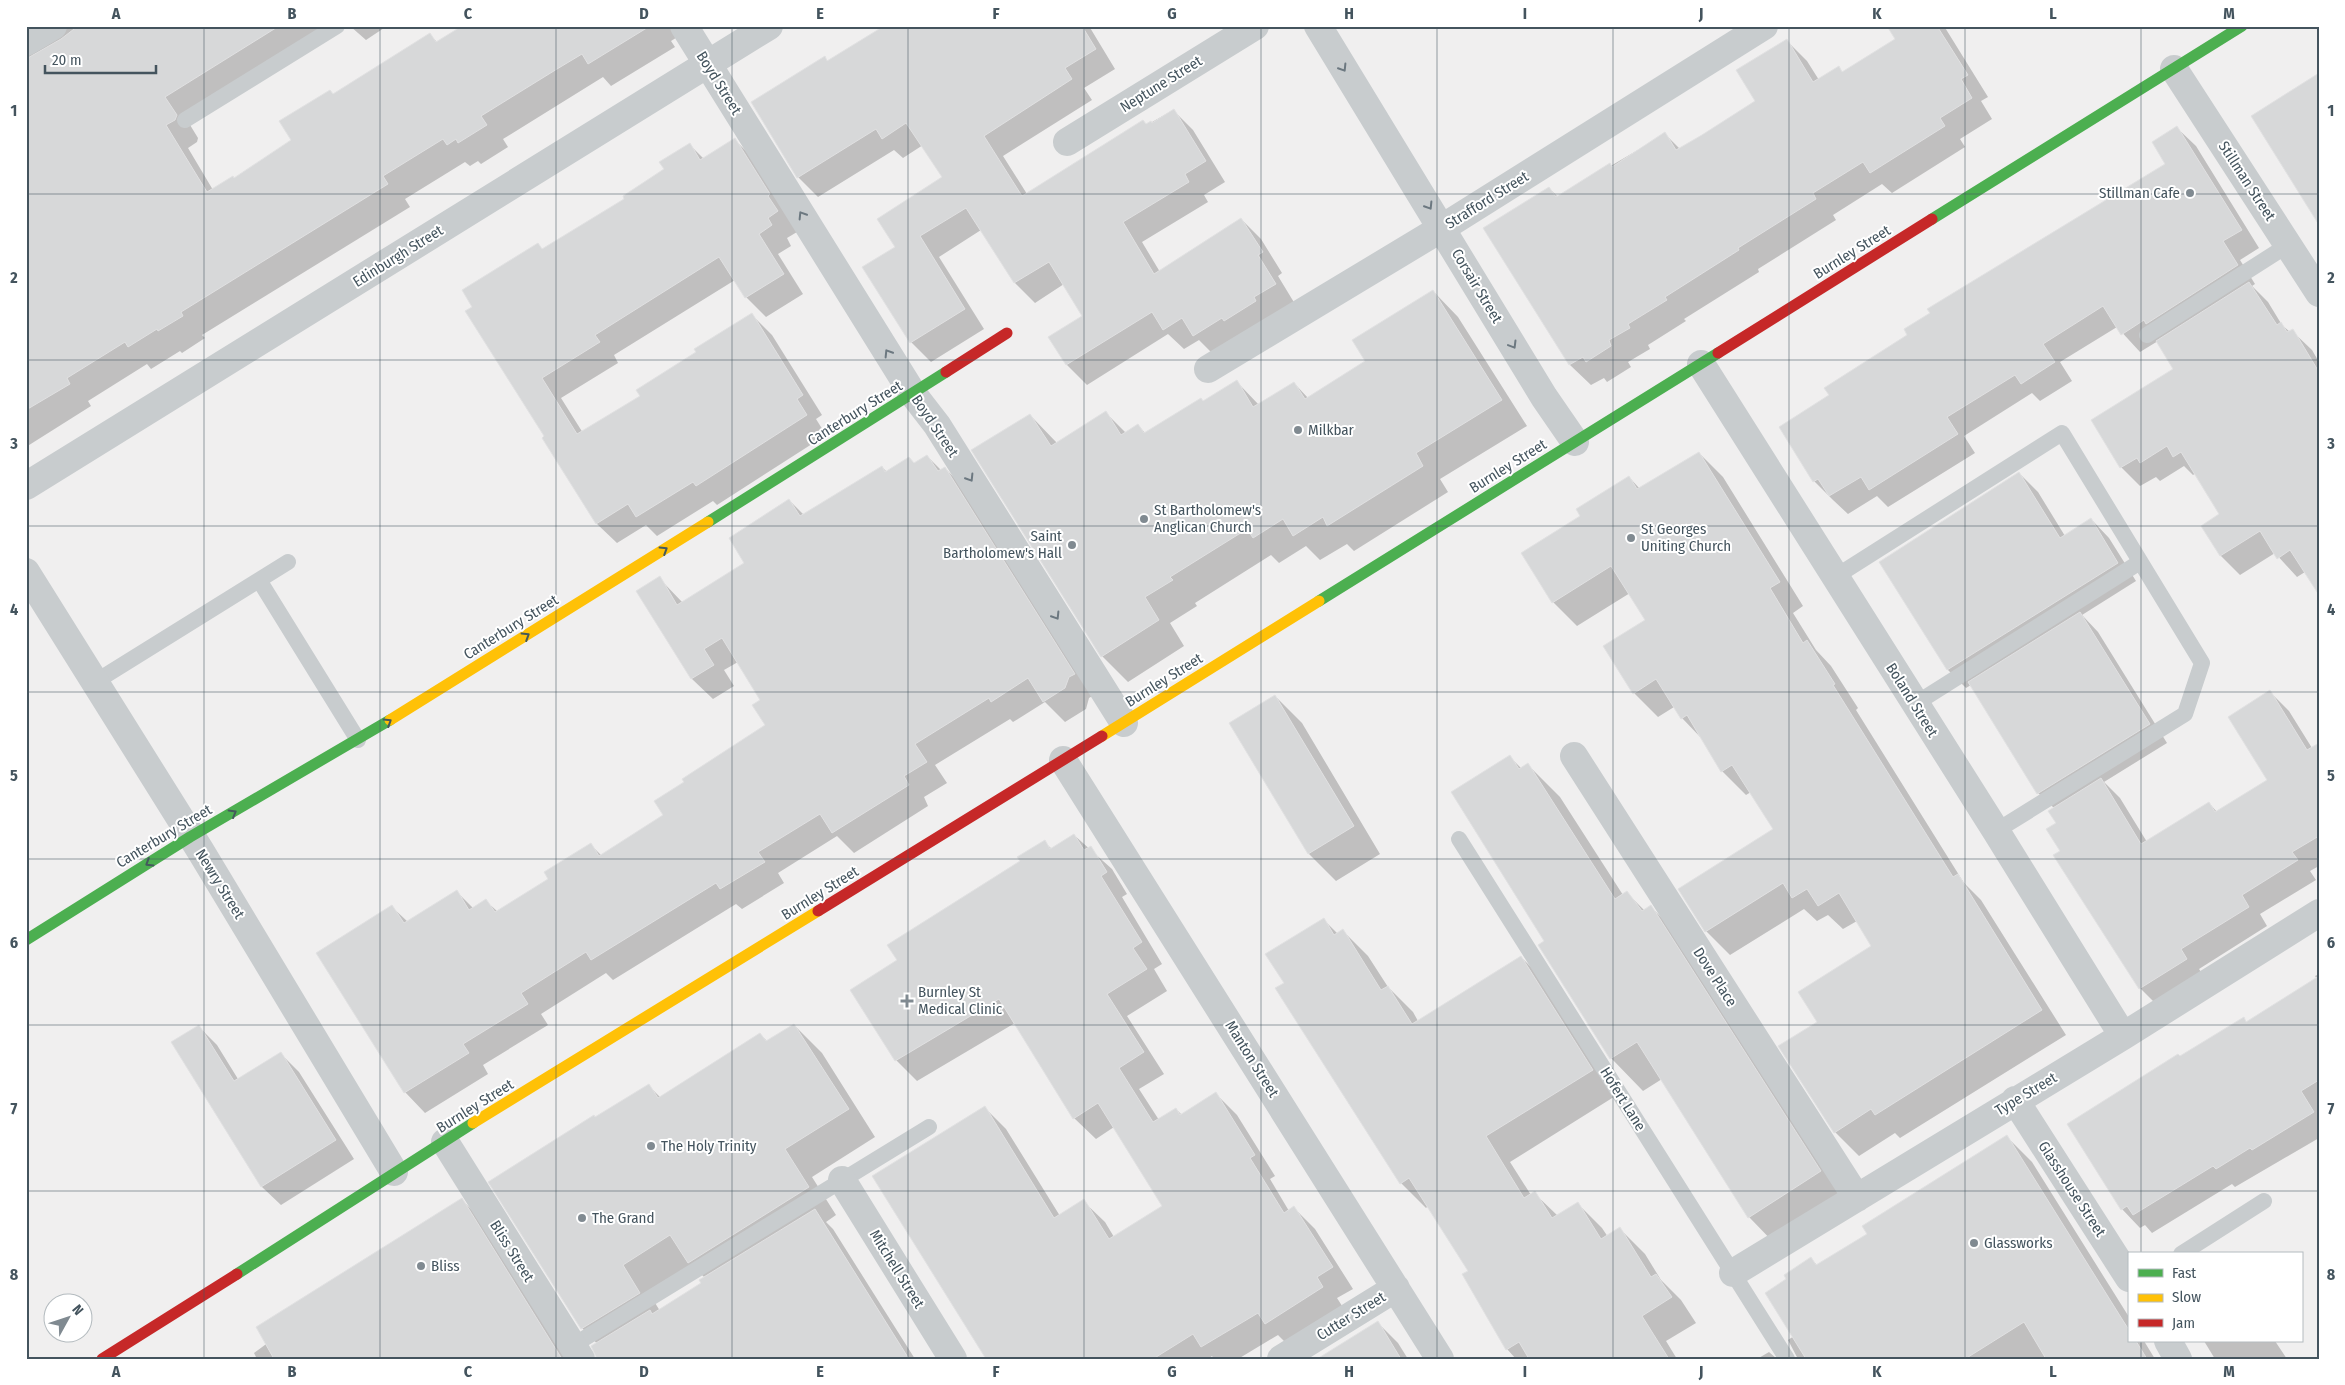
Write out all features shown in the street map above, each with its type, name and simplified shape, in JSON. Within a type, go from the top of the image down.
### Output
[{"type":"main road","name":"Burnley Street","points":[[102,1359],[213,1290],[394,1172],[1124,723],[2242,26]]},
{"type":"main road","name":"Canterbury Street","points":[[26,940],[190,837],[358,740],[914,394],[1007,333]]},
{"type":"street","points":[[26,42],[52,26]]},
{"type":"street","name":"Boyd Street","points":[[684,26],[914,394],[937,425],[1124,723]]},
{"type":"street","name":"Edinburgh Street","points":[[26,486],[769,26]]},
{"type":"street","name":"Neptune Street","points":[[1067,142],[1256,26]]},
{"type":"street","name":"Corsair Street","points":[[1318,26],[1544,397],[1575,442]]},
{"type":"street","name":"Strafford Street","points":[[1208,369],[1442,228],[1764,26]]},
{"type":"street","name":"Stillman Street","points":[[2174,69],[2288,245],[2316,284]]},
{"type":"street","name":"Boland Street","points":[[1700,364],[1996,831],[2122,1036]]},
{"type":"street","name":"Newry Street","points":[[26,572],[96,682],[394,1172]]},
{"type":"street","name":"Dove Place","points":[[1574,756],[1857,1198]]},
{"type":"street","name":"Manton Street","points":[[1063,760],[1440,1359]]},
{"type":"street","name":"Type Street","points":[[1733,1273],[2122,1036],[2319,913]]},
{"type":"street","name":"Glasshouse Street","points":[[2015,1100],[2128,1276]]},
{"type":"street","name":"Bliss Street","points":[[445,1142],[577,1352]]},
{"type":"street","name":"Mitchell Street","points":[[842,1180],[953,1359]]},
{"type":"street","name":"Cutter Street","points":[[1281,1359],[1396,1288]]},
{"type":"street","points":[[2169,1342],[2178,1359]]},
{"type":"lane","points":[[185,120],[338,26]]},
{"type":"lane","points":[[2146,334],[2288,245]]},
{"type":"lane","points":[[1835,577],[2062,433],[2202,663],[2185,714],[1996,831]]},
{"type":"lane","points":[[96,682],[288,562]]},
{"type":"lane","points":[[1915,704],[2140,562]]},
{"type":"lane","points":[[259,580],[358,740]]},
{"type":"lane","name":"Hofert Lane","points":[[1459,839],[1787,1359]]},
{"type":"lane","points":[[577,1352],[842,1180],[929,1127]]},
{"type":"lane","points":[[2184,1252],[2264,1201]]},
{"type":"building","points":[[78,26],[279,26],[165,97],[177,115],[175,120],[166,125],[207,192],[233,176],[234,178],[291,140],[279,121],[330,90],[333,94],[430,33],[436,42],[462,26],[650,26],[588,64],[582,54],[557,69],[481,116],[487,125],[458,143],[456,139],[447,145],[443,139],[383,176],[388,184],[181,312],[183,316],[128,347],[125,342],[67,378],[70,384],[26,410],[26,59],[61,39]]},
{"type":"building","points":[[884,26],[1082,26],[1096,49],[1065,68],[1072,79],[984,136],[1022,196],[1143,120],[1146,124],[1151,121],[1152,123],[1174,109],[1206,161],[1185,174],[1189,182],[1123,222],[1154,274],[1241,218],[1263,252],[1258,255],[1276,284],[1254,297],[1256,301],[1224,321],[1222,318],[1193,336],[1182,318],[1163,330],[1152,312],[1066,365],[1048,337],[1082,316],[1049,262],[1014,283],[966,208],[920,236],[965,309],[910,343],[862,267],[895,247],[877,219],[942,177],[906,123],[882,139],[876,129],[797,178],[751,102],[825,56],[827,61]]},
{"type":"building","points":[[1887,26],[1937,26],[1968,75],[1961,79],[1972,98],[1940,118],[1945,126],[1870,173],[1863,162],[1813,193],[1816,199],[1738,248],[1739,250],[1665,297],[1667,300],[1628,324],[1630,328],[1609,340],[1611,346],[1586,362],[1583,357],[1569,365],[1483,228],[1549,187],[1556,197],[1610,163],[1612,167],[1665,132],[1676,150],[1702,135],[1755,101],[1736,70],[1787,39],[1813,82],[1839,66],[1842,72],[1895,39]]},
{"type":"building","points":[[2319,73],[2319,225],[2251,116]]},
{"type":"building","points":[[2177,126],[2242,230],[2223,241],[2238,265],[2146,324],[2144,320],[2121,335],[2103,306],[2043,344],[2055,362],[2021,384],[2015,375],[1947,417],[1958,434],[1869,490],[1861,477],[1829,496],[1818,479],[1813,482],[1779,427],[1829,395],[1824,388],[1907,335],[1904,329],[1930,313],[1927,309],[2165,164],[2152,142]]},
{"type":"building","points":[[735,138],[770,194],[768,196],[778,211],[768,218],[772,225],[759,234],[784,274],[745,298],[719,257],[595,335],[600,342],[542,378],[577,434],[640,396],[636,390],[696,352],[694,349],[752,313],[803,395],[797,399],[807,415],[696,486],[693,482],[636,517],[628,504],[596,524],[542,438],[544,436],[465,311],[472,307],[462,290],[538,243],[542,249],[624,199],[623,196],[664,169],[659,162],[690,143],[700,160]]},
{"type":"building","points":[[2249,282],[2277,325],[2281,322],[2287,332],[2293,329],[2319,372],[2319,595],[2290,550],[2277,559],[2260,531],[2220,556],[2201,526],[2219,514],[2181,452],[2173,457],[2167,446],[2140,463],[2137,458],[2120,468],[2091,420],[2173,369],[2156,341]]},
{"type":"building","points":[[1433,290],[1502,400],[1416,453],[1423,466],[1327,526],[1323,517],[1293,536],[1283,519],[1253,538],[1247,529],[1170,577],[1173,580],[1145,597],[1159,620],[1101,657],[971,450],[1030,414],[1051,446],[1106,411],[1121,435],[1138,424],[1144,433],[1201,398],[1203,401],[1237,380],[1253,407],[1294,382],[1305,399],[1365,361],[1352,340]]},
{"type":"building","points":[[1699,452],[1780,582],[1770,588],[1803,643],[1807,640],[1953,877],[1958,874],[2042,1010],[1875,1115],[1871,1109],[1834,1133],[1778,1046],[1817,1022],[1798,992],[1871,946],[1839,893],[1818,906],[1807,889],[1792,898],[1783,883],[1705,932],[1678,889],[1773,829],[1732,765],[1721,772],[1687,715],[1681,719],[1656,679],[1633,694],[1603,646],[1645,620],[1611,566],[1552,603],[1521,553],[1580,516],[1576,509],[1629,476],[1637,489]]},
{"type":"building","points":[[927,455],[938,471],[945,467],[1075,674],[1069,677],[1065,688],[1043,702],[1028,678],[991,702],[989,698],[915,744],[927,762],[904,776],[909,785],[832,833],[820,814],[758,852],[765,862],[720,889],[716,883],[591,960],[586,952],[521,993],[528,1004],[463,1044],[469,1053],[404,1093],[316,953],[392,905],[404,923],[457,890],[469,910],[486,899],[495,912],[548,879],[544,872],[591,843],[599,856],[663,815],[654,801],[684,782],[682,779],[765,725],[752,705],[760,700],[722,638],[704,649],[714,665],[691,679],[636,591],[660,576],[677,605],[744,563],[729,538],[789,499],[800,516],[882,466],[885,472],[909,457],[914,463]]},
{"type":"building","points":[[2019,472],[2060,538],[2091,518],[2118,563],[1947,670],[1879,562]]},
{"type":"building","points":[[2080,612],[2150,724],[2037,794],[1968,682]]},
{"type":"building","points":[[2270,690],[2307,750],[2319,743],[2319,836],[2292,852],[2298,860],[2242,895],[2249,907],[2181,949],[2187,959],[2139,989],[2053,855],[2060,851],[2046,829],[2056,823],[2048,811],[2101,778],[2141,844],[2209,802],[2215,812],[2267,780],[2228,717]]},
{"type":"building","points":[[1275,695],[1354,826],[1308,854],[1229,723]]},
{"type":"building","points":[[1510,755],[1519,769],[1528,763],[1615,899],[1627,891],[1642,911],[1651,905],[1821,1171],[1748,1218],[1637,1042],[1610,1059],[1538,945],[1544,941],[1451,792]]},
{"type":"building","points":[[1074,834],[1084,850],[1091,846],[1107,872],[1101,876],[1142,942],[1133,948],[1147,969],[1107,994],[1144,1052],[1119,1068],[1153,1122],[1176,1108],[1180,1115],[1216,1092],[1255,1155],[1250,1158],[1284,1213],[1294,1206],[1333,1267],[1317,1277],[1323,1287],[1265,1324],[1258,1313],[1201,1347],[1193,1334],[1153,1359],[986,1359],[872,1176],[985,1106],[1054,1218],[1084,1199],[1109,1239],[1162,1206],[1098,1103],[1073,1119],[999,999],[895,1061],[850,990],[897,960],[887,945],[1020,861],[1017,857],[1045,840],[1050,849]]},
{"type":"building","points":[[1324,918],[1334,935],[1343,929],[1381,990],[1388,986],[1412,1024],[1521,956],[1593,1070],[1486,1136],[1524,1198],[1535,1191],[1552,1218],[1578,1202],[1601,1239],[1620,1227],[1651,1277],[1656,1274],[1672,1297],[1642,1316],[1669,1359],[1529,1359],[1519,1342],[1506,1350],[1462,1274],[1468,1271],[1409,1178],[1400,1184],[1275,988],[1284,983],[1265,954]]},
{"type":"building","points":[[2319,976],[2319,1080],[2301,1091],[2314,1112],[2252,1150],[2250,1148],[2216,1169],[2213,1166],[2133,1215],[2127,1206],[2121,1210],[2067,1124],[2178,1054],[2180,1056],[2244,1017],[2246,1022]]},
{"type":"building","points":[[794,1024],[849,1109],[785,1149],[809,1187],[688,1263],[670,1235],[623,1265],[640,1293],[581,1329],[488,1182],[594,1115],[595,1117],[649,1084],[658,1098],[760,1033],[766,1041]]},
{"type":"building","points":[[199,1025],[234,1081],[281,1052],[336,1140],[261,1187],[171,1042]]},
{"type":"building","points":[[2007,1135],[2128,1328],[2128,1342],[2137,1342],[2147,1359],[2046,1359],[2024,1322],[1965,1359],[1806,1359],[1765,1293],[1786,1279],[1784,1275],[1811,1257],[1816,1265],[1867,1234],[1862,1226]]},
{"type":"building","name":"Bliss","points":[[462,1198],[562,1359],[274,1359],[256,1327]]},
{"type":"building","points":[[815,1209],[909,1359],[597,1359],[591,1346],[650,1310],[652,1314],[701,1283],[699,1280]]},
{"type":"building","points":[[1378,1321],[1401,1359],[1317,1359]]},
{"type":"traffic: fast","points":[[1932,219],[2242,26]]},
{"type":"traffic: fast","points":[[1319,601],[1718,353]]},
{"type":"traffic: fast","points":[[708,522],[946,372]]},
{"type":"traffic: fast","points":[[26,940],[190,837],[390,720]]},
{"type":"traffic: fast","points":[[237,1274],[473,1123]]},
{"type":"traffic: slow","points":[[390,720],[708,522]]},
{"type":"traffic: slow","points":[[1102,736],[1319,601]]},
{"type":"traffic: slow","points":[[473,1123],[818,911]]},
{"type":"traffic: jam","points":[[1718,353],[1932,219]]},
{"type":"traffic: jam","points":[[946,372],[1007,333]]},
{"type":"traffic: jam","points":[[818,911],[1102,736]]},
{"type":"traffic: jam","points":[[102,1359],[237,1274]]},
{"type":"place","name":"Stillman Cafe","points":[[2190,193]]},
{"type":"place","name":"Milkbar","points":[[1298,430]]},
{"type":"place","name":"St Bartholomew's Anglican Church","points":[[1144,519]]},
{"type":"place","name":"St Georges Uniting Church","points":[[1631,538]]},
{"type":"place","name":"Saint Bartholomew's Hall","points":[[1072,545]]},
{"type":"place","name":"Burnley St Medical Clinic","points":[[907,1001]]},
{"type":"place","name":"The Holy Trinity","points":[[651,1146]]},
{"type":"place","name":"The Grand","points":[[582,1218]]},
{"type":"place","name":"Glassworks","points":[[1974,1243]]},
{"type":"place","name":"Bliss","points":[[421,1266]]}]
